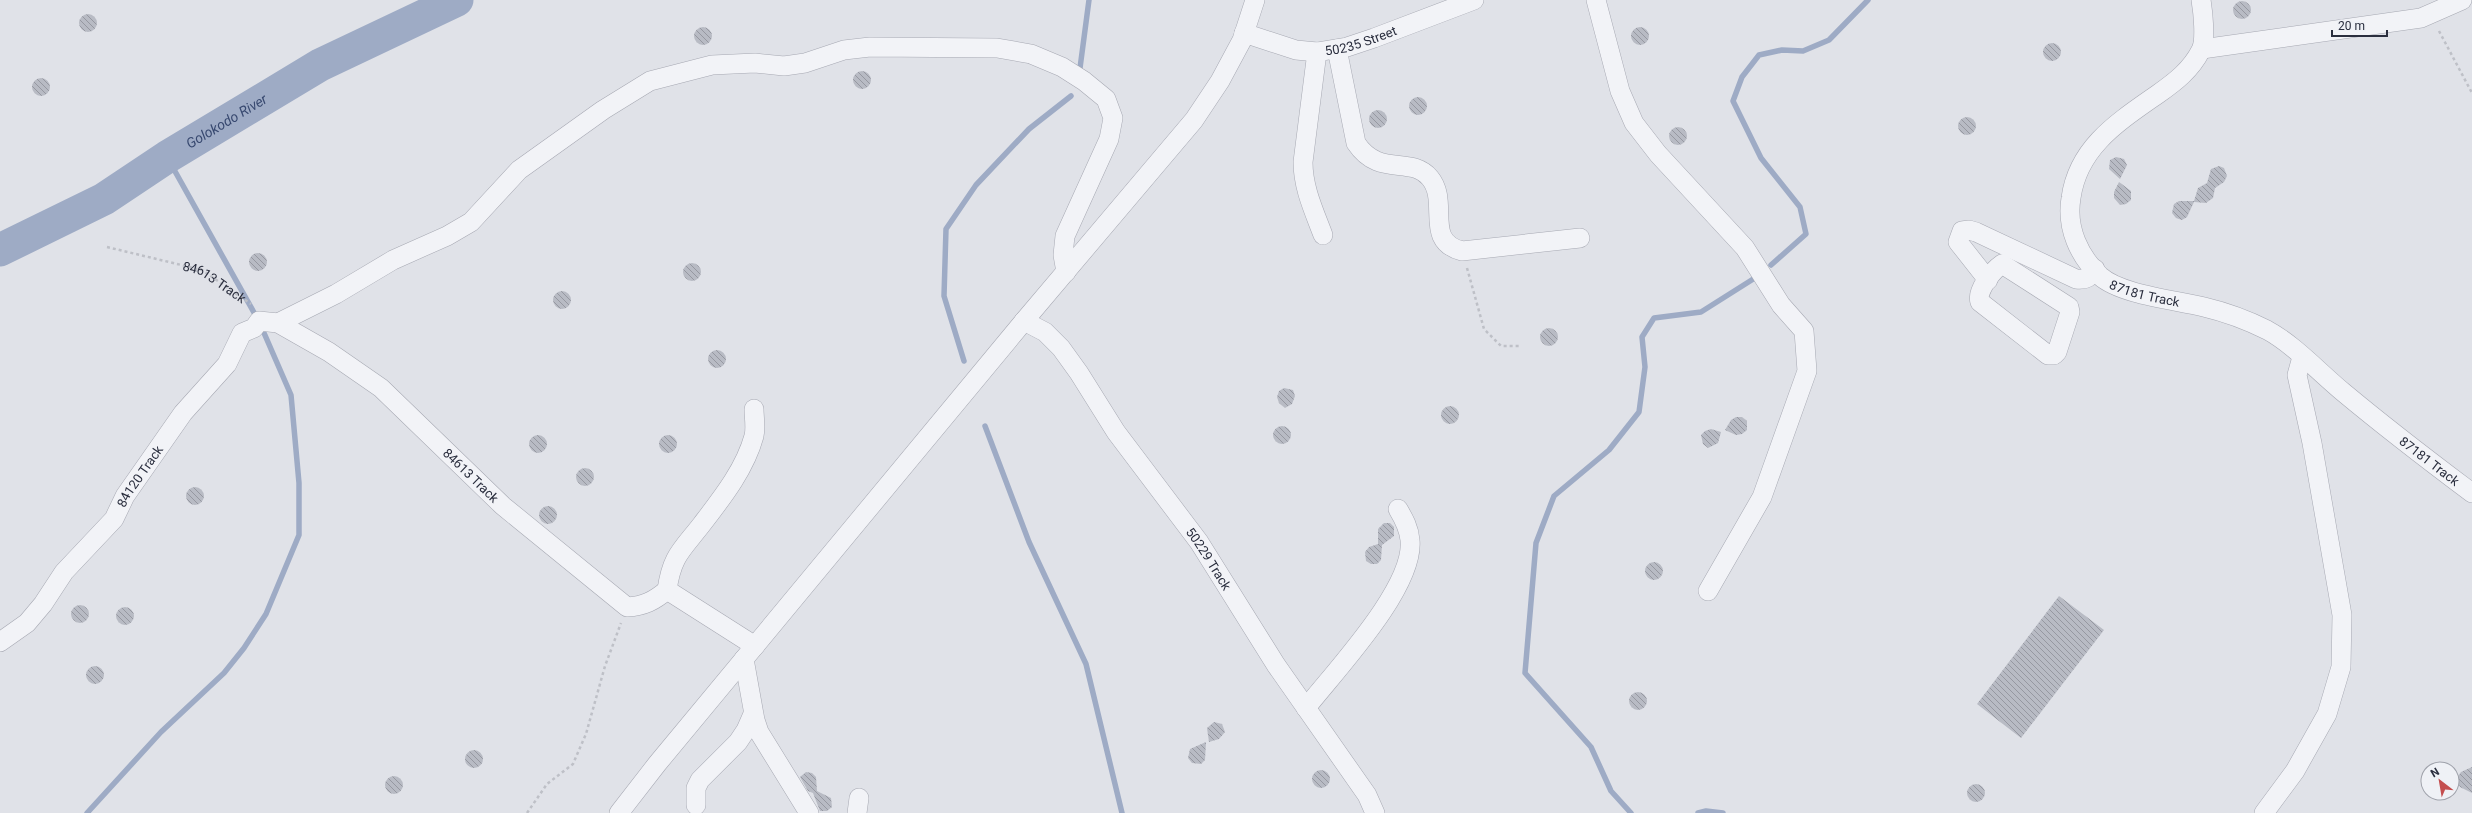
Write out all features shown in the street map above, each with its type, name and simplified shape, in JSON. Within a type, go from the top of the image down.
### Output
[{"type":"street","points":[[619,813],[1024,321],[1194,120],[1220,81],[1244,33],[1255,0]]},
{"type":"street","name":"50235 Street","points":[[1244,33],[1296,50],[1318,52],[1338,49],[1374,38],[1474,0]]},
{"type":"street","points":[[1596,0],[1620,91],[1634,123],[1658,154],[1745,248],[1780,306],[1804,331],[1807,371],[1762,497],[1708,591]]},
{"type":"street","points":[[2201,0],[2203,16],[2202,49],[2420,18],[2462,0]]},
{"type":"street","points":[[278,323],[336,294],[393,260],[447,236],[471,222],[519,170],[603,110],[650,81],[712,65],[755,63],[784,66],[805,63],[844,50],[870,47],[997,48],[1031,54],[1062,67],[1084,80],[1106,99],[1113,118],[1108,140],[1065,236],[1063,255],[1066,272]]},
{"type":"street","points":[[1338,49],[1356,143],[1364,155],[1375,162],[1418,170],[1430,178],[1437,192],[1440,231],[1444,241],[1451,248],[1462,251],[1580,238]]},
{"type":"street","name":"87181 Track","points":[[2202,49],[2183,76],[2110,128],[2089,153],[2075,175],[2070,201],[2072,227],[2078,249],[2102,277],[2131,291],[2204,307],[2268,331],[2302,356],[2393,434],[2472,493]]},
{"type":"street","points":[[1318,52],[1303,162],[1303,175],[1311,205],[1323,235]]},
{"type":"street","points":[[1988,280],[1958,242],[1962,231],[1969,230],[1976,232],[2076,279],[2083,280],[2090,277],[2094,269]]},
{"type":"street","points":[[2002,264],[2065,302],[2070,312],[2057,352],[2054,355],[2048,355],[1980,302],[1978,297],[1980,291],[1988,280],[2002,264]]},
{"type":"street","name":"84120 Track","points":[[0,642],[27,623],[43,604],[64,572],[114,519],[125,496],[184,413],[227,364],[242,333],[254,328],[259,321],[278,323]]},
{"type":"street","name":"50229 Track","points":[[1024,321],[1045,332],[1061,348],[1079,373],[1116,432],[1199,542],[1306,708],[1366,795],[1375,813]]},
{"type":"street","name":"84613 Track","points":[[278,323],[329,352],[382,388],[502,506],[627,607]]},
{"type":"street","points":[[2264,813],[2295,771],[2327,714],[2341,667],[2342,615],[2312,443],[2297,375],[2302,356]]},
{"type":"street","points":[[627,607],[641,606],[654,601],[667,590],[670,569],[678,552],[732,482],[747,454],[754,435],[754,409]]},
{"type":"street","points":[[1306,708],[1357,645],[1395,592],[1407,563],[1410,541],[1407,526],[1398,509]]},
{"type":"street","points":[[667,590],[750,652],[754,714],[759,732],[808,813]]},
{"type":"street","points":[[696,805],[696,788],[700,780],[738,742],[754,714]]},
{"type":"path","points":[[2420,18],[2439,31],[2472,93]]},
{"type":"path","name":"84613 Track","points":[[107,247],[202,270],[253,306]]},
{"type":"path","points":[[1462,251],[1484,329],[1501,346],[1520,346]]},
{"type":"path","points":[[527,813],[547,784],[573,764],[586,734],[605,666],[627,607]]},
{"type":"building","points":[[2238,1],[2246,1],[2251,6],[2249,17],[2246,19],[2238,19],[2233,14],[2233,6]]},
{"type":"building","points":[[88,14],[92,15],[96,19],[96,27],[92,31],[88,32],[84,31],[80,27],[79,23],[80,19],[84,15]]},
{"type":"building","points":[[699,27],[707,27],[712,32],[710,43],[707,45],[699,45],[694,40],[694,32]]},
{"type":"building","points":[[1636,27],[1644,27],[1649,32],[1647,43],[1644,45],[1636,45],[1631,40],[1631,32]]},
{"type":"building","points":[[2048,43],[2056,43],[2061,48],[2059,59],[2056,61],[2048,61],[2043,56],[2043,48]]},
{"type":"building","points":[[862,71],[866,72],[870,76],[870,84],[866,88],[862,89],[858,88],[854,84],[853,80],[854,76],[858,72]]},
{"type":"building","points":[[37,78],[45,78],[50,83],[48,94],[45,96],[37,96],[32,91],[32,83]]},
{"type":"building","points":[[1414,97],[1422,97],[1427,102],[1425,113],[1422,115],[1414,115],[1409,110],[1409,102]]},
{"type":"building","points":[[1374,110],[1382,110],[1387,115],[1385,126],[1382,128],[1374,128],[1369,123],[1369,115]]},
{"type":"building","points":[[1963,117],[1971,117],[1976,122],[1974,133],[1971,135],[1963,135],[1958,130],[1958,122]]},
{"type":"building","points":[[1674,127],[1682,127],[1687,132],[1685,143],[1682,145],[1674,145],[1669,140],[1669,132]]},
{"type":"building","points":[[2116,157],[2124,159],[2127,165],[2120,179],[2109,169],[2110,160]]},
{"type":"building","points":[[2219,166],[2224,168],[2227,176],[2224,182],[2215,188],[2213,198],[2206,203],[2194,202],[2187,217],[2182,220],[2176,218],[2172,213],[2174,204],[2179,201],[2194,201],[2198,188],[2207,183],[2211,169]]},
{"type":"building","points":[[2119,182],[2131,191],[2131,200],[2126,204],[2120,205],[2114,198],[2114,192]]},
{"type":"building","points":[[254,253],[262,253],[267,258],[265,269],[262,271],[254,271],[249,266],[249,258]]},
{"type":"building","points":[[688,263],[696,263],[701,268],[699,279],[696,281],[688,281],[683,276],[683,268]]},
{"type":"building","points":[[558,291],[566,291],[571,296],[569,307],[566,309],[558,309],[553,304],[553,296]]},
{"type":"building","points":[[1545,328],[1553,328],[1558,333],[1556,344],[1553,346],[1545,346],[1540,341],[1540,333]]},
{"type":"building","points":[[713,350],[721,350],[726,355],[724,366],[721,368],[713,368],[708,363],[708,355]]},
{"type":"building","points":[[1284,388],[1293,390],[1295,396],[1292,404],[1285,408],[1279,403],[1277,397],[1279,391]]},
{"type":"building","points":[[1450,406],[1457,408],[1459,415],[1457,422],[1450,424],[1443,422],[1441,415],[1443,408]]},
{"type":"building","points":[[1736,417],[1742,417],[1747,421],[1747,430],[1742,434],[1736,435],[1725,430],[1731,420]]},
{"type":"building","points":[[1278,426],[1286,426],[1291,431],[1289,442],[1286,444],[1278,444],[1273,439],[1273,431]]},
{"type":"building","points":[[1711,429],[1721,432],[1718,443],[1708,448],[1703,444],[1701,435],[1705,431]]},
{"type":"building","points":[[534,435],[542,435],[547,440],[545,451],[542,453],[534,453],[529,448],[529,440]]},
{"type":"building","points":[[664,435],[672,435],[677,440],[675,451],[672,453],[664,453],[659,448],[659,440]]},
{"type":"building","points":[[581,468],[589,468],[594,473],[592,484],[589,486],[581,486],[576,481],[576,473]]},
{"type":"building","points":[[195,487],[199,488],[203,492],[203,500],[199,504],[195,505],[191,504],[187,500],[186,496],[187,492],[191,488]]},
{"type":"building","points":[[544,506],[552,506],[557,511],[555,522],[552,524],[544,524],[539,519],[539,511]]},
{"type":"building","points":[[1384,523],[1390,523],[1394,527],[1394,536],[1382,545],[1381,560],[1377,564],[1371,564],[1366,561],[1365,552],[1369,547],[1378,544],[1378,529]]},
{"type":"building","points":[[1650,562],[1658,562],[1663,567],[1661,578],[1658,580],[1650,580],[1645,575],[1645,567]]},
{"type":"building","points":[[2059,596],[2104,630],[2021,738],[1977,704]]},
{"type":"building","points":[[76,605],[84,605],[89,610],[87,621],[84,623],[76,623],[71,618],[71,610]]},
{"type":"building","points":[[121,607],[129,607],[134,612],[132,623],[129,625],[121,625],[116,620],[116,612]]},
{"type":"building","points":[[91,666],[99,666],[104,671],[102,682],[99,684],[91,684],[86,679],[86,671]]},
{"type":"building","points":[[1634,692],[1642,692],[1647,697],[1645,708],[1642,710],[1634,710],[1629,705],[1629,697]]},
{"type":"building","points":[[1214,722],[1222,724],[1225,732],[1219,739],[1209,742],[1207,728]]},
{"type":"building","points":[[1206,742],[1205,760],[1201,764],[1192,763],[1188,758],[1190,749]]},
{"type":"building","points":[[470,750],[478,750],[483,755],[481,766],[478,768],[470,768],[465,763],[465,755]]},
{"type":"building","points":[[2472,767],[2472,793],[2460,787],[2461,772]]},
{"type":"building","points":[[1317,770],[1325,770],[1330,775],[1328,786],[1325,788],[1317,788],[1312,783],[1312,775]]},
{"type":"building","points":[[806,772],[812,773],[816,777],[817,791],[831,798],[832,807],[827,811],[820,811],[813,793],[808,791],[800,777]]},
{"type":"building","points":[[390,776],[398,776],[403,781],[401,792],[398,794],[390,794],[385,789],[385,781]]},
{"type":"building","points":[[1972,784],[1980,784],[1985,789],[1983,800],[1980,802],[1972,802],[1967,797],[1967,789]]},
{"type":"waterway","name":"Golokodo River","points":[[0,250],[104,199],[167,157],[320,65],[457,0]]},
{"type":"waterway","points":[[1080,68],[1089,0]]},
{"type":"waterway","points":[[1771,265],[1806,234],[1800,207],[1761,158],[1733,101],[1742,77],[1759,55],[1782,50],[1803,51],[1829,40],[1868,0]]},
{"type":"waterway","points":[[964,361],[944,296],[946,229],[976,185],[1029,129],[1071,96]]},
{"type":"waterway","points":[[167,157],[257,318]]},
{"type":"waterway","points":[[1631,813],[1611,791],[1591,747],[1525,673],[1536,543],[1554,496],[1609,450],[1639,412],[1645,367],[1642,337],[1654,318],[1701,312],[1758,276]]},
{"type":"waterway","points":[[87,813],[161,732],[224,673],[244,648],[266,614],[299,535],[299,483],[291,395],[261,326]]},
{"type":"waterway","points":[[985,426],[1029,542],[1086,664],[1122,813]]},
{"type":"waterway","points":[[1698,813],[1706,811],[1723,813]]}]
